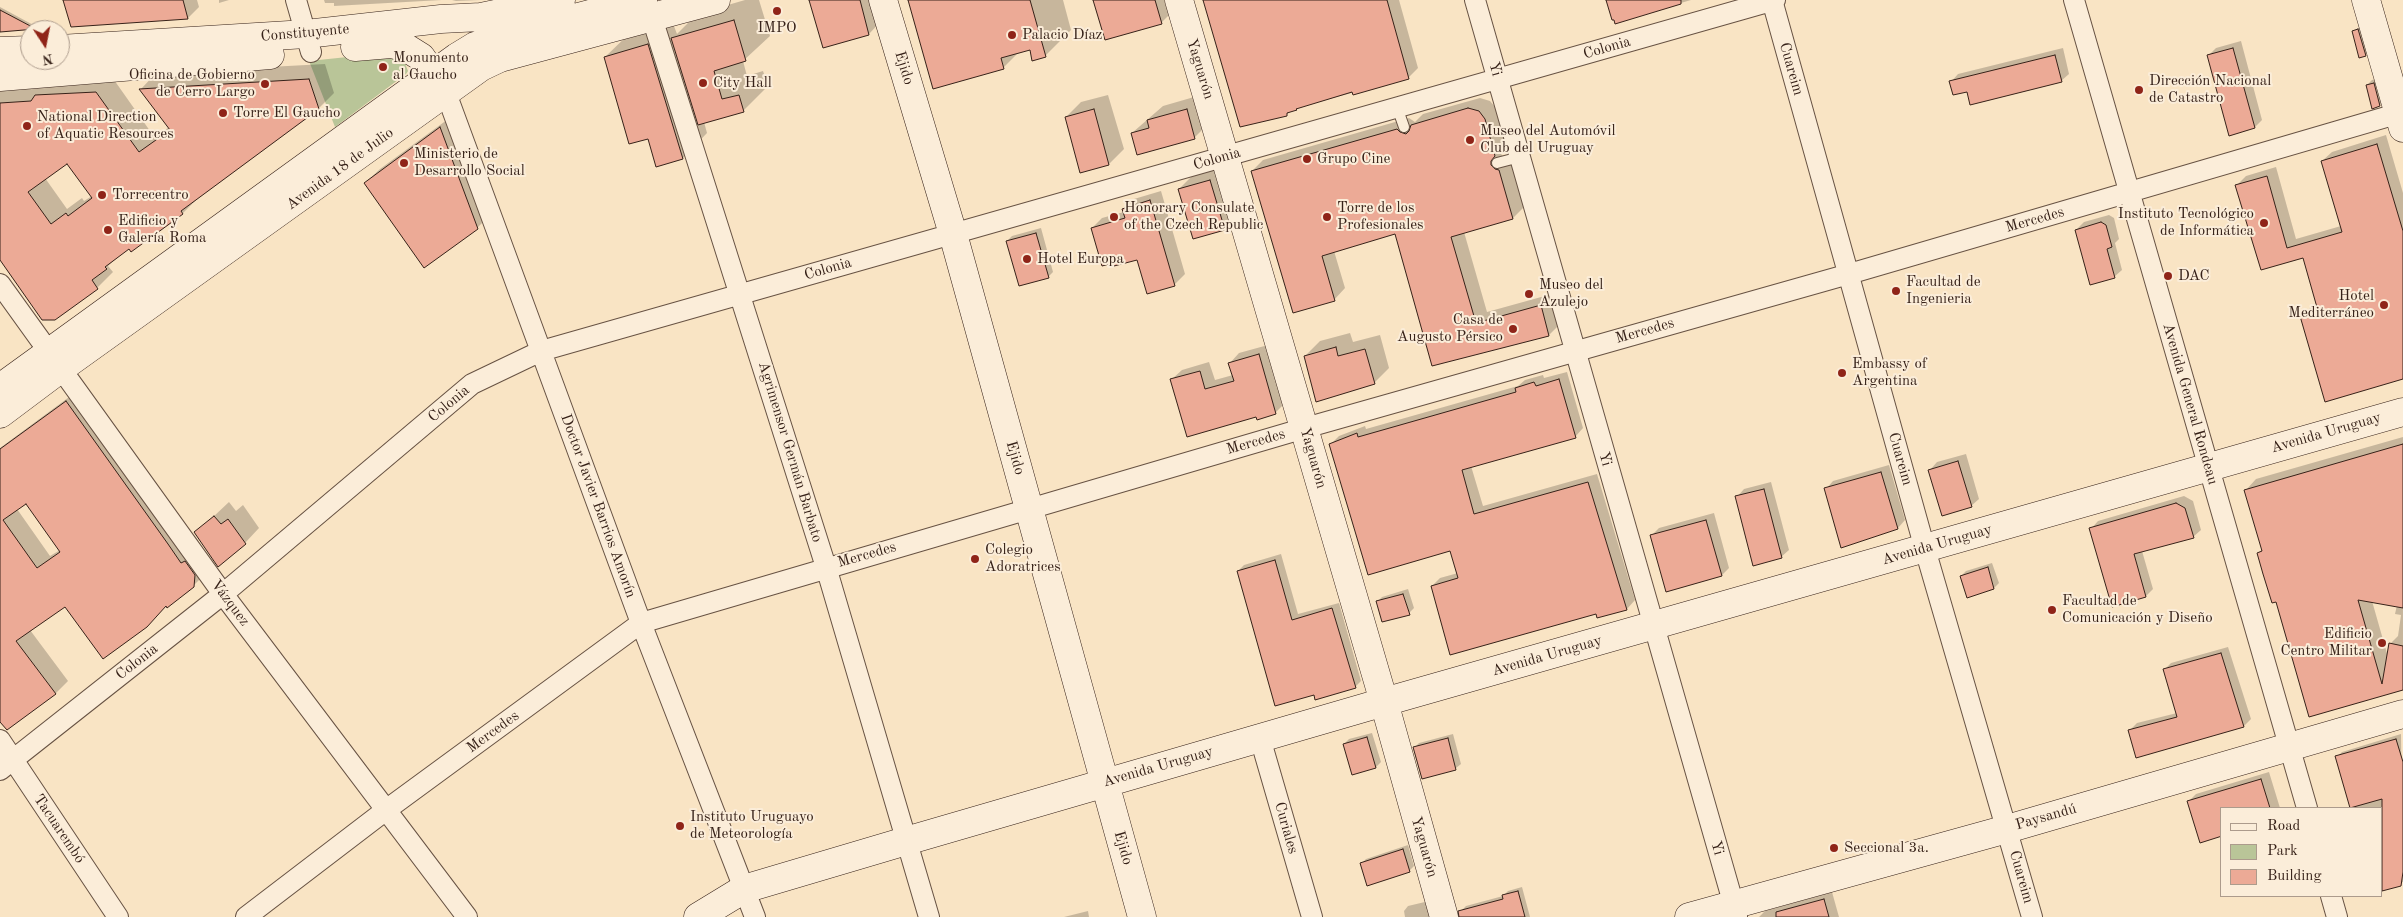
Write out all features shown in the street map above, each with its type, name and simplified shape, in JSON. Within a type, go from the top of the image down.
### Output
[{"type":"street","points":[[296,0],[308,43]]},
{"type":"street","name":"Avenida 18 de Julio","points":[[0,388],[54,360],[440,84],[500,58],[648,9],[716,0]]},
{"type":"street","name":"Ejido","points":[[883,0],[953,234],[1142,917]]},
{"type":"street","name":"Yaguarón","points":[[1179,0],[1305,428],[1444,917]]},
{"type":"street","name":"Yi","points":[[1475,0],[1652,626],[1735,910]]},
{"type":"street","name":"Colonia","points":[[7,765],[223,594],[472,384],[541,351],[1773,0]]},
{"type":"street","name":"Cuareim","points":[[1773,0],[1925,548],[2032,917]]},
{"type":"street","name":"Avenida General Rondeau","points":[[2074,0],[2131,192],[2207,467],[2307,807]]},
{"type":"street","points":[[2366,0],[2402,118]]},
{"type":"street","name":"Constituyente","points":[[0,77],[308,43],[441,19],[481,17],[552,1]]},
{"type":"street","name":"Agrimensor Germán Barbato","points":[[648,9],[826,567],[929,917]]},
{"type":"street","name":"Constituyente","points":[[70,49],[308,43],[391,44],[414,52],[421,57],[440,84]]},
{"type":"street","points":[[0,51],[20,50]]},
{"type":"street","name":"Doctor Javier Barrios Amorín","points":[[440,84],[641,623],[755,917]]},
{"type":"street","name":"Mercedes","points":[[246,917],[386,810],[641,623],[826,567],[1305,428],[2131,192],[2402,118]]},
{"type":"street","name":"Vázquez","points":[[0,284],[223,594],[467,917]]},
{"type":"street","name":"Avenida 18 de Julio","points":[[0,414],[54,360]]},
{"type":"street","name":"Avenida Uruguay","points":[[698,917],[744,889],[1105,782],[2403,412]]},
{"type":"street","name":"Paysandú","points":[[1689,917],[1735,910],[2403,714]]},
{"type":"street","name":"Curiales","points":[[1260,738],[1312,917]]},
{"type":"street","name":"Tacuarembó","points":[[0,740],[7,765],[118,917]]},
{"type":"street","points":[[2332,897],[2338,917]]},
{"type":"lane","points":[[1397,107],[1404,127]]},
{"type":"lane","points":[[1497,163],[1520,157]]},
{"type":"green space","points":[[386,53],[404,61],[408,71],[406,74],[335,127],[309,61]]},
{"type":"building","points":[[63,0],[183,0],[188,19],[71,27]]},
{"type":"building","points":[[809,0],[860,0],[869,35],[823,48]]},
{"type":"building","points":[[908,0],[1030,0],[1046,57],[1032,61],[1030,50],[1001,58],[1004,69],[933,89]]},
{"type":"building","points":[[1093,0],[1155,0],[1162,24],[1105,40]]},
{"type":"building","points":[[1203,0],[1387,0],[1409,79],[1353,95],[1352,92],[1296,109],[1287,113],[1287,116],[1240,127]]},
{"type":"building","points":[[1606,0],[1681,0],[1681,4],[1615,24]]},
{"type":"building","points":[[0,10],[20,21],[20,30],[0,32]]},
{"type":"building","name":"City Hall","points":[[734,20],[746,61],[714,71],[722,99],[739,95],[744,112],[698,125],[671,38]]},
{"type":"building","points":[[2358,29],[2366,56],[2359,58],[2352,31]]},
{"type":"building","points":[[648,44],[683,159],[656,167],[648,139],[629,144],[604,57]]},
{"type":"building","points":[[2233,48],[2255,128],[2229,136],[2207,55]]},
{"type":"building","points":[[2055,55],[2062,82],[1970,105],[1967,92],[1953,95],[1949,81]]},
{"type":"building","points":[[309,79],[319,109],[181,211],[183,214],[131,252],[129,249],[105,267],[107,269],[92,280],[98,289],[55,320],[42,320],[0,260],[0,103],[31,101],[35,95],[96,92],[139,152],[170,130],[139,89]],"holes":[[[67,164],[92,198],[68,216],[66,213],[51,224],[28,192]]]},
{"type":"building","points":[[2374,83],[2380,106],[2372,109],[2366,85]]},
{"type":"building","points":[[1468,108],[1479,111],[1485,119],[1495,156],[1491,161],[1491,165],[1499,170],[1513,219],[1451,237],[1476,323],[1541,305],[1549,336],[1432,366],[1395,234],[1322,256],[1335,301],[1293,313],[1251,171],[1397,129],[1406,134],[1411,125]]},
{"type":"building","points":[[1094,109],[1109,165],[1080,173],[1065,117]]},
{"type":"building","points":[[1187,109],[1195,139],[1137,155],[1131,133],[1149,128],[1147,120]]},
{"type":"building","points":[[440,127],[478,229],[424,268],[364,183]]},
{"type":"building","points":[[2377,144],[2403,231],[2403,379],[2325,402],[2300,316],[2318,311],[2303,258],[2261,270],[2235,185],[2267,176],[2287,248],[2342,232],[2321,161]]},
{"type":"building","points":[[1210,180],[1225,230],[1193,239],[1178,189]]},
{"type":"building","points":[[1150,200],[1175,286],[1147,294],[1137,260],[1114,266],[1113,263],[1102,266],[1091,228],[1125,218],[1122,209]]},
{"type":"building","points":[[2101,222],[2106,225],[2112,247],[2107,249],[2115,278],[2090,285],[2075,230]]},
{"type":"building","name":"Hotel Europa","points":[[1036,233],[1049,278],[1019,286],[1006,241]]},
{"type":"building","points":[[1336,347],[1338,356],[1365,349],[1375,384],[1316,402],[1304,356]]},
{"type":"building","points":[[1259,354],[1276,414],[1257,420],[1256,417],[1187,437],[1170,379],[1200,371],[1205,389],[1234,381],[1228,363]]},
{"type":"building","points":[[1559,379],[1576,438],[1462,470],[1474,514],[1588,482],[1627,610],[1597,618],[1596,614],[1450,655],[1431,586],[1458,578],[1450,551],[1368,575],[1329,444],[1357,433],[1358,437],[1516,392],[1515,388],[1534,382],[1536,386]]},
{"type":"building","points":[[66,401],[181,563],[185,561],[195,575],[194,587],[167,608],[166,606],[147,627],[103,659],[65,607],[16,641],[56,694],[7,730],[0,722],[0,449]],"holes":[[[26,504],[60,552],[37,568],[3,520]]]},
{"type":"building","points":[[2403,444],[2403,608],[2358,600],[2382,684],[2389,643],[2403,646],[2403,690],[2309,717],[2276,602],[2272,603],[2263,574],[2257,553],[2262,551],[2244,490]]},
{"type":"building","points":[[1958,461],[1972,507],[1942,516],[1928,470]]},
{"type":"building","points":[[1881,472],[1898,529],[1841,548],[1824,488]]},
{"type":"building","points":[[1764,489],[1782,558],[1753,566],[1735,496]]},
{"type":"building","points":[[2176,503],[2185,508],[2194,538],[2134,554],[2146,597],[2112,607],[2089,528]]},
{"type":"building","points":[[214,516],[221,524],[228,519],[246,544],[218,567],[194,532]]},
{"type":"building","points":[[1706,520],[1722,576],[1666,592],[1650,535]]},
{"type":"building","points":[[1275,560],[1292,620],[1332,608],[1356,688],[1315,700],[1314,695],[1275,706],[1237,571]]},
{"type":"building","points":[[1988,567],[1994,589],[1967,598],[1960,576]]},
{"type":"building","points":[[1403,594],[1410,615],[1382,622],[1376,601]]},
{"type":"building","points":[[2221,653],[2244,727],[2136,758],[2128,730],[2177,717],[2163,669]]},
{"type":"building","points":[[1367,737],[1376,768],[1352,775],[1343,744]]},
{"type":"building","points":[[1448,738],[1456,770],[1422,779],[1413,747]]},
{"type":"building","points":[[2396,739],[2403,762],[2403,872],[2401,886],[2383,891],[2382,799],[2350,807],[2335,756]]},
{"type":"building","points":[[2261,779],[2270,807],[2220,807],[2220,837],[2200,843],[2187,801]]},
{"type":"building","points":[[1403,849],[1410,872],[1367,886],[1360,863]]},
{"type":"building","points":[[1518,891],[1525,917],[1459,917],[1458,911],[1503,899],[1502,895]]},
{"type":"building","points":[[1824,899],[1829,917],[1776,917],[1776,912]]},
{"type":"place","name":"IMPO","points":[[777,11]]},
{"type":"place","name":"Palacio Díaz","points":[[1012,35]]},
{"type":"place","name":"Monumento al Gaucho","points":[[383,67]]},
{"type":"place","name":"City Hall","points":[[703,83]]},
{"type":"place","name":"Oficina de Gobierno de Cerro Largo","points":[[265,84]]},
{"type":"place","name":"Dirección Nacional de Catastro","points":[[2139,90]]},
{"type":"place","name":"Torre El Gaucho","points":[[223,113]]},
{"type":"place","name":"National Direction of Aquatic Resources","points":[[27,126]]},
{"type":"place","name":"Museo del Automóvil Club del Uruguay","points":[[1470,140]]},
{"type":"place","name":"Grupo Cine","points":[[1307,159]]},
{"type":"place","name":"Ministerio de Desarrollo Social","points":[[404,163]]},
{"type":"place","name":"Torrecentro","points":[[102,195]]},
{"type":"place","name":"Honorary Consulate of the Czech Republic","points":[[1114,217]]},
{"type":"place","name":"Torre de los Profesionales","points":[[1327,217]]},
{"type":"place","name":"Instituto Tecnológico de Informática","points":[[2264,223]]},
{"type":"place","name":"Edificio y Galería Roma","points":[[108,230]]},
{"type":"place","name":"Hotel Europa","points":[[1027,259]]},
{"type":"place","name":"DAC","points":[[2168,276]]},
{"type":"place","name":"Facultad de Ingenieria","points":[[1896,291]]},
{"type":"place","name":"Museo del Azulejo","points":[[1529,294]]},
{"type":"place","name":"Hotel Mediterráneo","points":[[2384,305]]},
{"type":"place","name":"Casa de Augusto Pérsico","points":[[1513,329]]},
{"type":"place","name":"Embassy of Argentina","points":[[1842,373]]},
{"type":"place","name":"Colegio Adoratrices","points":[[975,559]]},
{"type":"place","name":"Facultad de Comunicación y Diseño","points":[[2052,610]]},
{"type":"place","name":"Edificio Centro Militar","points":[[2382,643]]},
{"type":"place","name":"Instituto Uruguayo de Meteorología","points":[[680,826]]},
{"type":"place","name":"Seccional 3a.","points":[[1834,848]]}]
